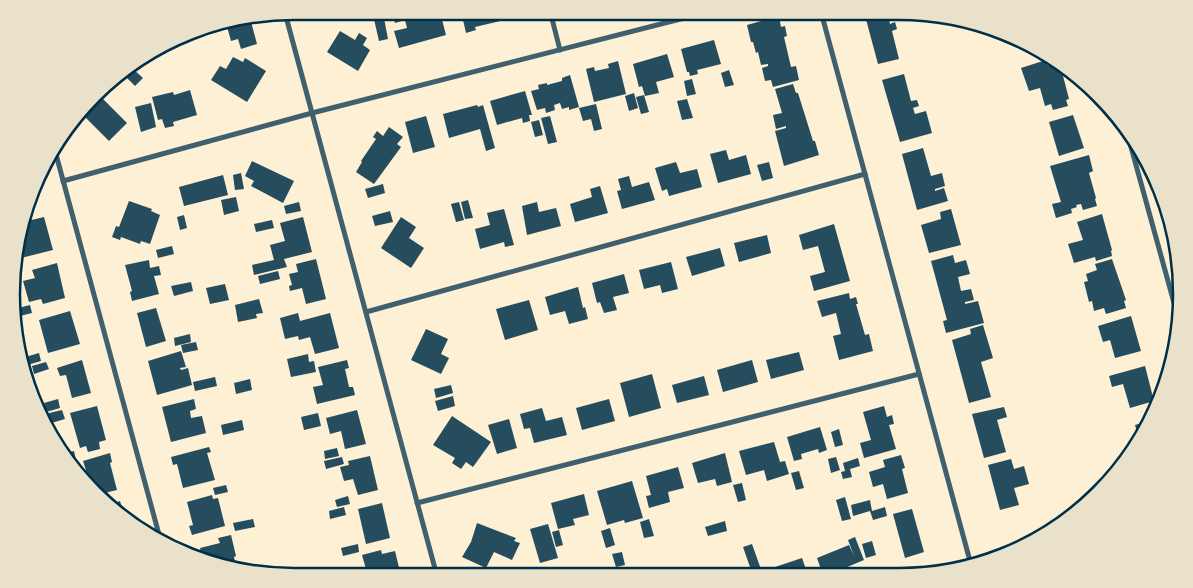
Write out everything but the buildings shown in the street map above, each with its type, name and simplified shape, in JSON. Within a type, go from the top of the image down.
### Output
[{"type":"street","points":[[287,20],[435,568]]},
{"type":"street","points":[[552,20],[560,50]]},
{"type":"street","points":[[63,181],[312,113],[677,20]]},
{"type":"street","points":[[823,20],[969,559]]},
{"type":"street","points":[[1132,150],[1173,298]]},
{"type":"street","points":[[57,157],[158,532]]},
{"type":"street","points":[[366,312],[865,174]]},
{"type":"street","points":[[417,502],[919,374]]}]
